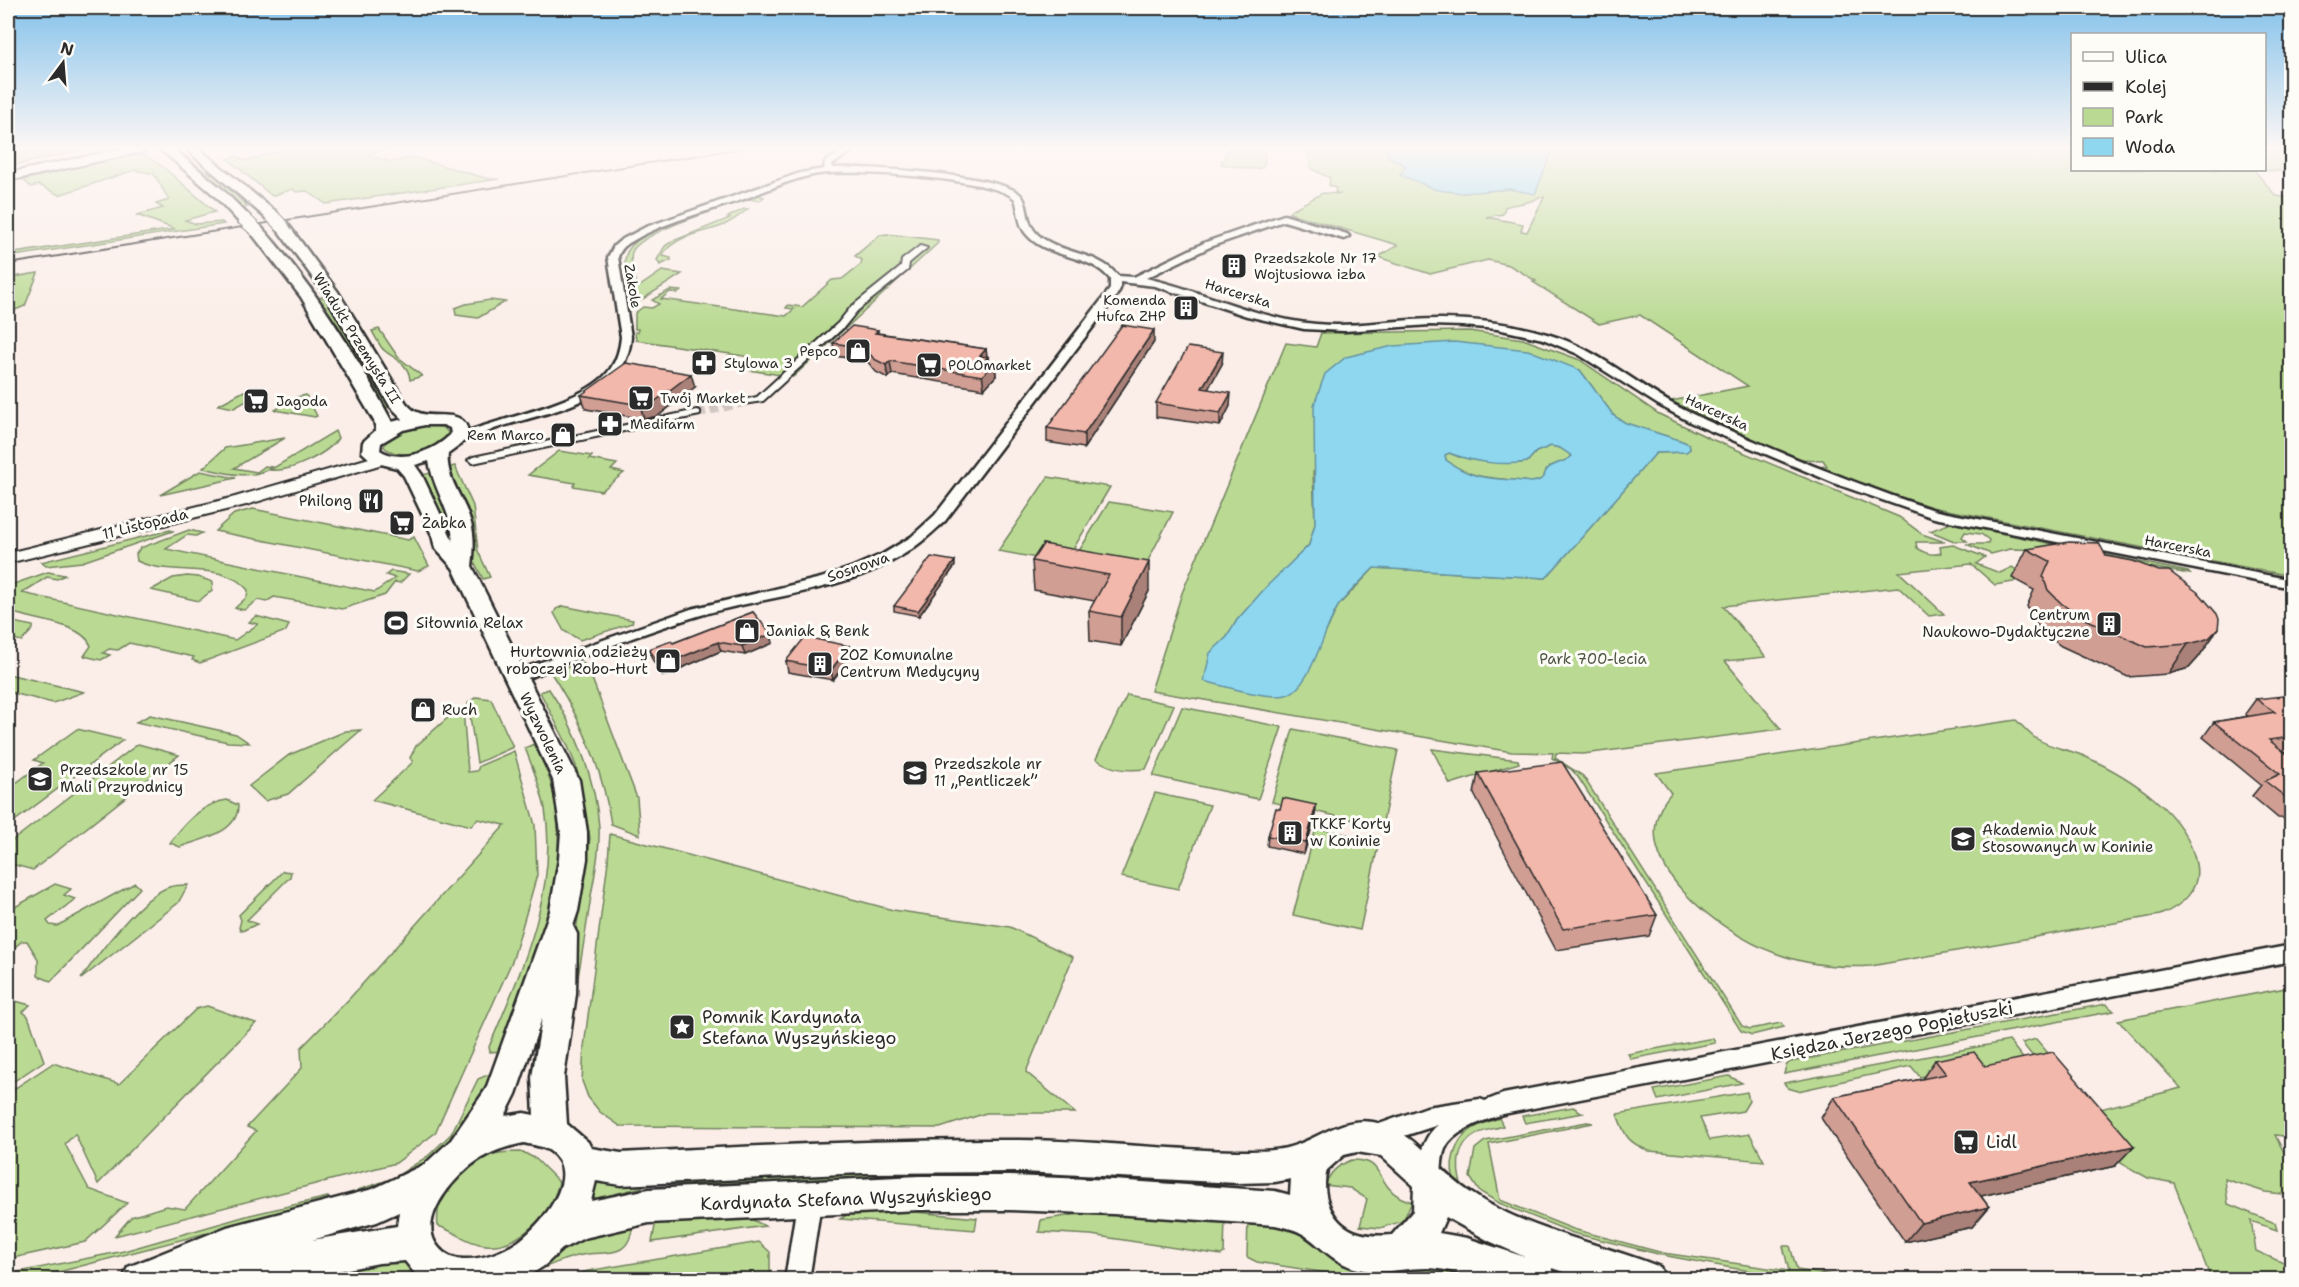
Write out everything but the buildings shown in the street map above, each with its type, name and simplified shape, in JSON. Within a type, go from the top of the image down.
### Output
[{"type":"main road","name":"Wiadukt Przemysła II","points":[[233,208],[273,247],[309,297],[383,421],[385,432]]},
{"type":"main road","name":"Wiadukt Przemysła II","points":[[264,208],[296,243],[331,292],[399,406],[410,416],[425,420]]},
{"type":"main road","points":[[425,420],[442,420],[456,432],[439,452],[418,459],[383,456],[377,437],[404,424],[425,420]]},
{"type":"main road","name":"Wyzwolenia","points":[[439,452],[437,464],[454,499],[461,520],[465,544],[462,566]]},
{"type":"main road","name":"Wyzwolenia","points":[[383,456],[404,464],[413,475],[442,535],[445,548],[462,566],[566,780],[572,805],[573,858],[564,911],[561,994],[548,1077],[551,1132]]},
{"type":"main road","name":"Wyzwolenia","points":[[451,1163],[488,1116],[500,1094],[564,911]]},
{"type":"main road","points":[[141,1280],[227,1245],[377,1205],[451,1163],[478,1142],[509,1130],[538,1129],[551,1132],[569,1144],[579,1162],[578,1193],[572,1209],[555,1234],[520,1262],[486,1276],[469,1279],[448,1275],[379,1245],[226,1274],[161,1280]]},
{"type":"main road","points":[[579,1162],[621,1169],[862,1157],[1022,1156],[1237,1167],[1275,1166],[1299,1161],[1337,1141],[1351,1137],[1365,1137],[1381,1139],[1395,1146],[1407,1155],[1438,1189],[1473,1214],[1576,1258],[1647,1280]]},
{"type":"main road","points":[[1325,1148],[1316,1158],[1310,1170],[1307,1184],[1308,1199],[1319,1224],[1333,1239],[1347,1248],[1363,1253],[1396,1254],[1426,1250],[1443,1251],[1539,1280]]},
{"type":"main road","points":[[423,1263],[414,1233],[420,1203],[451,1163]]},
{"type":"main road","points":[[1396,1254],[1409,1246],[1426,1224],[1432,1195],[1430,1180]]},
{"type":"main road","name":"Kardynała Stefana Wyszyńskiego","points":[[555,1234],[579,1221],[610,1211],[649,1206],[919,1193],[1113,1197],[1275,1208],[1306,1216],[1319,1224]]},
{"type":"street","name":"Zakole","points":[[456,432],[551,408],[586,394],[604,381],[620,364],[625,349],[624,324],[614,257],[617,249],[624,242],[649,229],[708,208]]},
{"type":"street","name":"Zakole","points":[[1021,208],[1024,227],[1034,238],[1100,266],[1115,279]]},
{"type":"street","points":[[1115,279],[1137,279],[1146,272],[1209,244],[1284,218],[1344,236]]},
{"type":"street","points":[[746,402],[760,399],[841,325],[850,313],[905,268],[905,262],[923,248]]},
{"type":"street","name":"Sosnowa","points":[[515,677],[663,623],[736,601],[840,576],[901,551],[924,535],[940,518],[1111,296],[1115,289],[1115,279]]},
{"type":"street","name":"Harcerska","points":[[1137,279],[1254,314],[1304,326],[1339,328],[1451,322],[1536,334],[1565,343],[1591,356],[1660,401],[1701,422],[1834,480],[1893,501],[1934,514],[2292,584]]},
{"type":"street","points":[[472,460],[697,413]]},
{"type":"street","name":"Zakole","points":[[456,432],[469,433],[516,417]]},
{"type":"street","name":"11 Listopada","points":[[8,558],[240,501],[383,456]]},
{"type":"street","name":"Księdza Jerzego Popiełuszki","points":[[1365,1137],[1384,1134],[1417,1120],[1439,1114],[1492,1108],[2292,953]]},
{"type":"street","name":"Księdza Jerzego Popiełuszki","points":[[1430,1180],[1434,1152],[1442,1135],[1458,1124],[1492,1108]]},
{"type":"street","points":[[797,1280],[810,1197]]},
{"type":"green space","points":[[163,208],[210,208],[215,212],[185,220],[196,224],[222,222],[224,224],[8,257],[8,254],[175,229],[137,215]]},
{"type":"green space","points":[[717,208],[723,208],[667,228],[638,244],[631,256],[636,284],[628,286],[625,268],[626,255],[633,244],[648,233]]},
{"type":"green space","points":[[1295,208],[1505,208],[1503,214],[1486,217],[1523,224],[1521,231],[1527,232],[1539,208],[2291,208],[2291,576],[1926,506],[1820,470],[1822,466],[1827,466],[1823,460],[1797,459],[1671,401],[1748,386],[1640,315],[1599,324],[1509,265],[1488,260],[1430,274],[1378,257],[1398,245],[1289,213]]},
{"type":"green space","points":[[748,209],[726,224],[675,243],[663,254],[671,260],[660,265],[657,260],[665,246],[673,241],[730,218],[728,217]]},
{"type":"green space","points":[[880,235],[938,240],[938,243],[793,377],[748,370],[754,365],[748,364],[751,357],[636,340],[635,332],[638,332],[638,329],[635,329],[635,313],[643,307],[652,308],[659,304],[652,300],[670,290],[681,291],[670,292],[661,299],[786,316],[794,309],[786,308],[788,305],[802,307],[832,280],[842,279],[861,264],[862,260],[855,256]]},
{"type":"green space","points":[[662,271],[682,274],[632,306],[630,293]]},
{"type":"green space","points":[[38,273],[25,306],[8,313],[8,278]]},
{"type":"green space","points":[[326,296],[390,407],[384,408],[318,298]]},
{"type":"green space","points":[[490,300],[505,302],[478,318],[456,315],[455,308]]},
{"type":"green space","points":[[379,329],[398,357],[422,376],[410,380],[403,364],[379,344],[372,331]]},
{"type":"green space","name":"Park 700-lecia","points":[[1469,331],[1523,339],[1580,360],[1659,414],[1711,439],[1899,517],[1922,534],[1945,542],[1916,542],[1917,548],[1922,551],[1938,554],[1941,553],[1940,547],[1953,545],[1985,557],[1976,564],[2000,573],[2012,567],[2025,575],[2013,582],[1995,585],[1971,564],[1899,572],[1944,614],[1929,616],[1898,587],[1723,606],[1766,657],[1725,661],[1781,729],[1583,754],[1556,753],[1555,758],[1583,776],[1742,1026],[1750,1029],[1781,1023],[1784,1027],[1752,1035],[1741,1031],[1578,777],[1571,769],[1552,758],[1553,753],[1512,752],[1151,691],[1182,593],[1286,343],[1316,347],[1321,333]],"holes":[[[1580,370],[1614,416],[1625,423],[1689,444],[1690,449],[1686,452],[1656,453],[1546,578],[1374,568],[1338,606],[1306,675],[1278,696],[1232,688],[1211,653],[1227,637],[1237,620],[1309,545],[1315,524],[1313,472]]]},
{"type":"green space","points":[[244,391],[261,393],[234,408],[218,405]]},
{"type":"green space","points":[[306,395],[317,416],[315,417],[275,410],[297,397]]},
{"type":"green space","points":[[424,425],[443,427],[448,432],[438,445],[419,453],[399,454],[384,447],[386,441],[394,433]]},
{"type":"green space","points":[[335,431],[338,438],[317,456],[287,469],[270,470]]},
{"type":"green space","points":[[285,438],[234,468],[257,472],[265,466],[272,467],[264,471],[238,475],[203,468],[225,448]]},
{"type":"green space","points":[[1551,446],[1560,448],[1572,456],[1551,466],[1545,472],[1544,477],[1538,481],[1531,482],[1476,475],[1446,460],[1445,455],[1449,453],[1459,457],[1519,463],[1527,462],[1536,452]]},
{"type":"green space","points":[[559,451],[592,456],[589,459],[617,464],[611,470],[624,473],[601,491],[573,486],[575,483],[528,475]]},
{"type":"green space","points":[[455,466],[473,506],[478,551],[490,577],[483,579],[473,559],[468,509],[447,468]]},
{"type":"green space","points":[[200,471],[236,478],[160,495]]},
{"type":"green space","points":[[431,473],[446,506],[457,549],[450,548],[442,517],[422,475]]},
{"type":"green space","points":[[1048,477],[1110,487],[1065,563],[998,551]]},
{"type":"green space","points":[[1109,502],[1173,512],[1140,576],[1071,564]]},
{"type":"green space","points":[[253,509],[408,540],[414,537],[429,566],[418,571],[215,531],[234,514]]},
{"type":"green space","points":[[1951,523],[2190,574],[2051,550],[2010,549],[1991,554],[1966,544],[1988,544],[1989,540],[1981,534],[1965,532],[1962,537],[1967,541],[1954,541],[1930,531]]},
{"type":"green space","points":[[189,530],[202,533],[196,536],[187,535],[166,549],[375,592],[395,578],[386,575],[391,571],[409,574],[400,583],[395,582],[385,595],[342,609],[274,597],[266,602],[258,600],[244,610],[235,608],[247,597],[248,590],[237,581],[224,575],[150,566],[137,561],[136,554],[140,548]]},
{"type":"green space","points":[[173,531],[82,562],[46,566],[41,562]]},
{"type":"green space","points":[[48,572],[65,575],[57,579],[47,577],[22,593],[235,640],[258,624],[249,622],[256,616],[289,625],[286,631],[200,663],[192,660],[194,657],[129,643],[118,650],[109,649],[103,653],[110,655],[101,660],[84,656],[91,646],[86,638],[77,632],[54,623],[8,611],[8,586]]},
{"type":"green space","points":[[187,576],[213,582],[212,590],[199,601],[151,590],[173,578]]},
{"type":"green space","points":[[563,606],[633,620],[632,623],[580,640],[564,631],[554,613],[556,609]]},
{"type":"green space","points":[[8,621],[33,626],[33,629],[22,641],[8,638]]},
{"type":"green space","points":[[582,662],[588,668],[637,798],[640,835],[611,824],[602,784],[589,746],[572,708],[551,673]]},
{"type":"green space","points":[[8,674],[84,692],[53,703],[8,692]]},
{"type":"green space","points":[[549,689],[567,720],[583,755],[594,791],[599,827],[597,862],[574,1001],[576,931],[590,838],[576,766],[540,692]]},
{"type":"green space","points":[[1127,695],[1174,705],[1146,769],[1120,769],[1096,759]]},
{"type":"green space","points":[[476,697],[491,699],[513,747],[477,763],[468,703]]},
{"type":"green space","points":[[460,707],[463,709],[468,772],[477,771],[479,766],[514,751],[535,825],[537,875],[513,959],[435,1133],[396,1163],[115,1236],[131,1217],[166,1206],[185,1209],[256,1131],[247,1127],[302,1068],[301,1048],[349,999],[505,825],[478,819],[471,826],[372,800],[413,762],[410,758],[416,746]]},
{"type":"green space","points":[[1182,707],[1282,727],[1258,799],[1153,776]]},
{"type":"green space","points":[[150,715],[236,734],[249,743],[228,742],[136,722]]},
{"type":"green space","points":[[2016,720],[2042,742],[2084,756],[2119,774],[2153,798],[2168,812],[2181,828],[2196,864],[2196,882],[2182,902],[2160,915],[1871,966],[1834,966],[1810,963],[1775,953],[1729,929],[1704,911],[1682,890],[1665,867],[1656,843],[1657,818],[1671,793],[1656,773]]},
{"type":"green space","name":"Przedszkole nr 15 Mali Przyrodnicy","points":[[77,729],[123,740],[8,826],[8,789],[43,763],[34,760]]},
{"type":"green space","points":[[1293,729],[1398,750],[1382,826],[1272,802]]},
{"type":"green space","points":[[361,730],[288,794],[265,801],[249,786],[289,755],[346,731]]},
{"type":"green space","points":[[138,744],[179,755],[33,870],[15,865],[8,872],[8,844]]},
{"type":"green space","points":[[534,744],[550,781],[557,819],[558,858],[552,898],[530,977],[504,1051],[490,1052],[489,1047],[513,991],[534,931],[547,871],[548,840],[545,809],[525,748]]},
{"type":"green space","points":[[1432,749],[1518,760],[1519,763],[1450,784]]},
{"type":"green space","points":[[1155,793],[1210,805],[1178,889],[1121,877]]},
{"type":"green space","points":[[227,800],[238,805],[237,815],[226,828],[208,838],[180,847],[170,843],[195,815],[210,805]]},
{"type":"green space","points":[[1316,828],[1379,841],[1360,930],[1293,915]]},
{"type":"green space","points":[[610,834],[893,910],[1010,927],[1073,957],[1026,1072],[1075,1113],[986,1113],[940,1128],[620,1126],[600,1112],[588,1097],[582,1081],[584,1047]]},
{"type":"green space","points":[[283,871],[291,872],[290,877],[247,920],[257,924],[242,931],[239,928],[241,920],[239,915]]},
{"type":"green space","points":[[135,883],[140,888],[51,981],[38,976],[38,959],[27,941],[22,941],[8,953],[8,911],[55,884],[71,889],[64,895],[75,899],[47,921],[50,925],[57,926]]},
{"type":"green space","points":[[188,885],[178,903],[81,979],[133,913],[169,887]]},
{"type":"green space","points":[[2291,987],[2291,1137],[2275,1135],[2291,1166],[2291,1195],[2265,1192],[2225,1179],[2228,1204],[2275,1223],[2277,1230],[2251,1221],[2256,1251],[2288,1265],[2291,1279],[2211,1279],[2174,1183],[2148,1178],[2117,1161],[2022,1043],[2036,1039],[2097,1110],[2181,1088],[2118,1020]]},
{"type":"green space","points":[[8,999],[30,1005],[23,1012],[28,1016],[44,1061],[8,1085]]},
{"type":"green space","points":[[2106,1004],[2114,1011],[1784,1074],[1790,1062]]},
{"type":"green space","points":[[207,1006],[256,1023],[98,1184],[75,1134],[65,1144],[89,1189],[127,1203],[85,1242],[8,1259],[8,1093],[53,1063],[119,1084],[196,1009]]},
{"type":"green space","points":[[1713,1038],[1715,1043],[1631,1059],[1628,1054]]},
{"type":"green space","points":[[2009,1041],[2034,1072],[1959,1068],[1920,1077],[1911,1066],[1798,1091],[1788,1088],[1784,1083]]},
{"type":"green space","points":[[496,1074],[461,1134],[419,1170],[397,1184],[354,1196],[353,1193],[358,1190],[394,1178],[428,1156],[451,1134],[478,1079]]},
{"type":"green space","points":[[1729,1076],[1742,1083],[1658,1100],[1654,1090]]},
{"type":"green space","points":[[1747,1092],[1749,1101],[1743,1111],[1700,1118],[1710,1140],[1750,1134],[1764,1161],[1649,1151],[1631,1141],[1622,1128],[1617,1114]]},
{"type":"green space","points":[[1573,1107],[1583,1113],[1525,1123],[1522,1116]]},
{"type":"green space","points":[[1499,1118],[1503,1126],[1478,1133],[1463,1147],[1458,1163],[1460,1180],[1466,1196],[1457,1185],[1452,1170],[1457,1146],[1472,1129]]},
{"type":"green space","points":[[1587,1122],[1593,1123],[1489,1144],[1500,1200],[1573,1229],[1663,1253],[1789,1271],[1783,1246],[1790,1246],[1797,1270],[1859,1279],[1802,1279],[1732,1268],[1662,1255],[1573,1233],[1499,1203],[1479,1191],[1470,1177],[1475,1149],[1485,1141]]},
{"type":"green space","points":[[523,1152],[536,1159],[559,1182],[550,1205],[533,1226],[511,1241],[486,1245],[438,1226],[443,1195],[463,1170],[486,1156]]},
{"type":"green space","points":[[1352,1160],[1371,1164],[1393,1193],[1412,1202],[1403,1221],[1380,1228],[1360,1226],[1367,1199],[1350,1188],[1325,1185],[1336,1169]]},
{"type":"green space","points":[[912,1169],[1101,1172],[1225,1179],[1225,1189],[912,1179],[669,1185],[669,1180]]},
{"type":"green space","points":[[645,1181],[642,1187],[583,1202],[589,1182]]},
{"type":"green space","points":[[328,1197],[329,1201],[32,1279],[8,1279],[8,1274],[124,1251],[250,1215]]},
{"type":"green space","points":[[884,1209],[977,1218],[975,1230],[840,1219],[855,1210]]},
{"type":"green space","points":[[1092,1212],[1225,1217],[1224,1253],[1221,1255],[1091,1235],[1039,1232],[1041,1220]]},
{"type":"green space","points":[[745,1216],[765,1226],[652,1242],[656,1221]]},
{"type":"green space","points":[[1248,1218],[1287,1224],[1336,1259],[1356,1269],[1379,1274],[1430,1269],[1483,1279],[1366,1279],[1257,1262],[1247,1257]]},
{"type":"green space","points":[[634,1224],[628,1241],[621,1249],[572,1257],[525,1277],[549,1258],[589,1235]]},
{"type":"green space","points":[[759,1242],[770,1252],[770,1279],[564,1279],[588,1271]]},
{"type":"green space","points":[[396,1260],[410,1262],[416,1271],[414,1279],[332,1280],[337,1266]]},
{"type":"water","points":[[1454,342],[1528,350],[1580,370],[1614,416],[1626,423],[1689,444],[1690,449],[1686,452],[1656,453],[1546,578],[1374,568],[1339,605],[1310,669],[1295,690],[1286,695],[1269,696],[1204,681],[1210,653],[1227,637],[1237,620],[1267,586],[1309,545],[1315,524],[1314,405],[1325,374],[1346,357],[1393,346]],"holes":[[[1551,446],[1560,448],[1572,456],[1551,466],[1545,472],[1544,477],[1538,481],[1531,482],[1477,476],[1446,460],[1445,455],[1449,453],[1467,459],[1508,464],[1527,462],[1536,452]]]},
{"type":"tunnel","points":[[697,413],[746,402]]},
{"type":"railway","points":[[8,264],[363,208]]},
{"type":"place","name":"Przedszkole Nr 17 Wojtusiowa izba","points":[[1234,266]]},
{"type":"place","name":"Komenda Hufca ZHP","points":[[1186,308]]},
{"type":"place","name":"Pepco","points":[[858,351]]},
{"type":"place","name":"Stylowa 3","points":[[704,363]]},
{"type":"place","name":"POLOmarket","points":[[929,365]]},
{"type":"place","name":"Twój Market","points":[[641,398]]},
{"type":"place","name":"Jagoda","points":[[256,401]]},
{"type":"place","name":"Medifarm","points":[[610,424]]},
{"type":"place","name":"Rem Marco","points":[[563,435]]},
{"type":"place","name":"Philong","points":[[371,501]]},
{"type":"place","name":"Żabka","points":[[402,523]]},
{"type":"place","name":"Siłownia Relax","points":[[396,623]]},
{"type":"place","name":"Centrum Naukowo-Dydaktyczne","points":[[2109,624]]},
{"type":"place","name":"Janiak & Benk","points":[[747,631]]},
{"type":"place","name":"Hurtownia odzieży roboczej Robo-Hurt","points":[[668,661]]},
{"type":"place","name":"ZOZ Komunalne Centrum Medycyny","points":[[820,664]]},
{"type":"place","name":"Ruch","points":[[423,710]]},
{"type":"place","name":"Przedszkole nr 11 „Pentliczek”","points":[[915,773]]},
{"type":"place","name":"Przedszkole nr 15 Mali Przyrodnicy","points":[[40,779]]},
{"type":"place","name":"TKKF Korty w Koninie","points":[[1290,833]]},
{"type":"place","name":"Akademia Nauk Stosowanych w Koninie","points":[[1963,839]]},
{"type":"place","name":"Pomnik Kardynała Stefana Wyszyńskiego","points":[[682,1027]]},
{"type":"place","name":"Lidl","points":[[1966,1142]]}]
